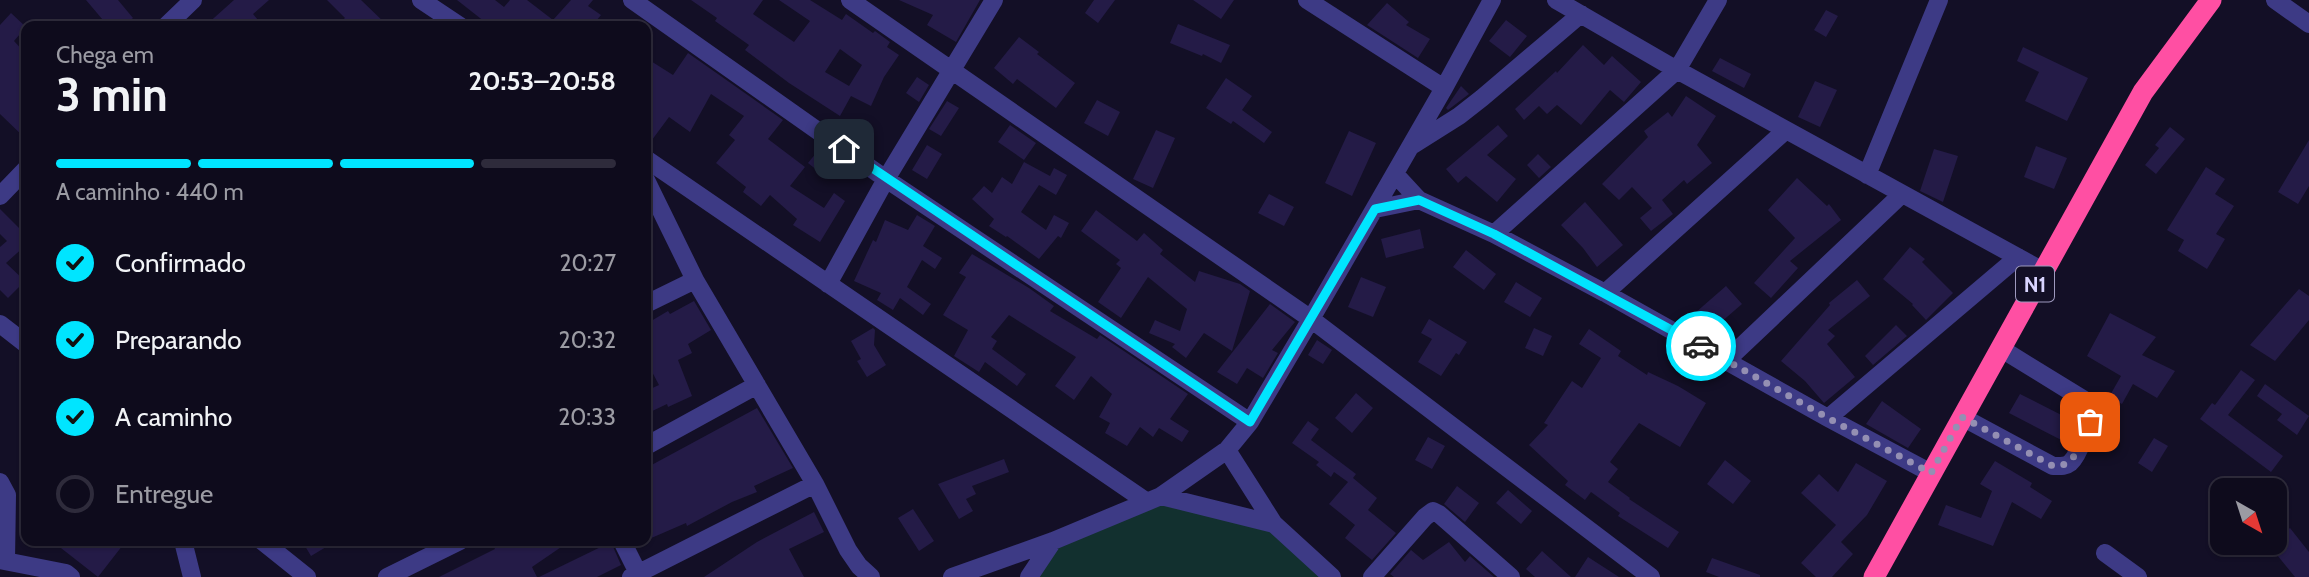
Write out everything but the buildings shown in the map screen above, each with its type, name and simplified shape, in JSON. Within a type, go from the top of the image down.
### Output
[{"type":"highway","name":"N1","points":[[1874,577],[2143,92],[2211,0]]},
{"type":"street","points":[[171,21],[193,0]]},
{"type":"street","points":[[421,0],[452,21]]},
{"type":"street","points":[[632,0],[886,179],[1250,422]]},
{"type":"street","points":[[850,0],[1311,319],[1651,577]]},
{"type":"street","points":[[828,284],[886,179],[994,0]]},
{"type":"street","points":[[1307,0],[1444,88]]},
{"type":"street","points":[[952,577],[1053,541],[1154,499],[1227,450],[1250,422],[1311,319],[1492,0]]},
{"type":"street","points":[[1556,0],[1677,70],[2043,271]]},
{"type":"street","points":[[1494,234],[1677,70],[1718,0]]},
{"type":"street","points":[[1867,174],[1939,0]]},
{"type":"street","points":[[2275,0],[2309,23]]},
{"type":"street","points":[[1411,146],[1467,110],[1581,14]]},
{"type":"street","points":[[1605,293],[1786,130]]},
{"type":"street","points":[[651,162],[828,284],[1154,499],[1274,524]]},
{"type":"street","points":[[0,196],[21,174]]},
{"type":"street","points":[[1395,174],[1419,200],[1494,234],[1605,293],[1931,473]]},
{"type":"street","points":[[651,190],[695,280],[815,484],[848,550],[871,577]]},
{"type":"street","points":[[1727,360],[1902,194]]},
{"type":"street","points":[[1375,209],[1419,200]]},
{"type":"street","points":[[1828,418],[2018,257]]},
{"type":"street","points":[[651,302],[695,280]]},
{"type":"street","points":[[0,324],[21,340]]},
{"type":"street","points":[[1962,417],[2053,466],[2062,467],[2073,458],[2090,422],[2091,408],[2086,401],[2000,348]]},
{"type":"street","points":[[651,443],[757,385]]},
{"type":"street","points":[[1227,450],[1274,524],[1332,577]]},
{"type":"street","points":[[0,482],[7,495],[3,561],[66,573],[71,577]]},
{"type":"street","points":[[624,546],[636,576],[815,484]]},
{"type":"street","points":[[1372,577],[1433,511],[1511,577]]},
{"type":"street","points":[[1029,577],[1053,541]]},
{"type":"street","points":[[184,546],[192,577]]},
{"type":"street","points":[[268,546],[304,575]]},
{"type":"street","points":[[387,577],[450,546]]},
{"type":"street","points":[[2105,553],[2138,577]]},
{"type":"street","points":[[988,565],[1005,577]]},
{"type":"street","points":[[282,577],[304,575]]},
{"type":"green space","points":[[1162,504],[1271,529],[1324,577],[1036,577],[1061,544]]},
{"type":"way so far","points":[[1701,346],[1931,473],[1962,417],[2053,466],[2062,467],[2073,458],[2090,422]]},
{"type":"route","points":[[844,149],[1250,422],[1375,209],[1419,200],[1494,234],[1701,346]]}]
